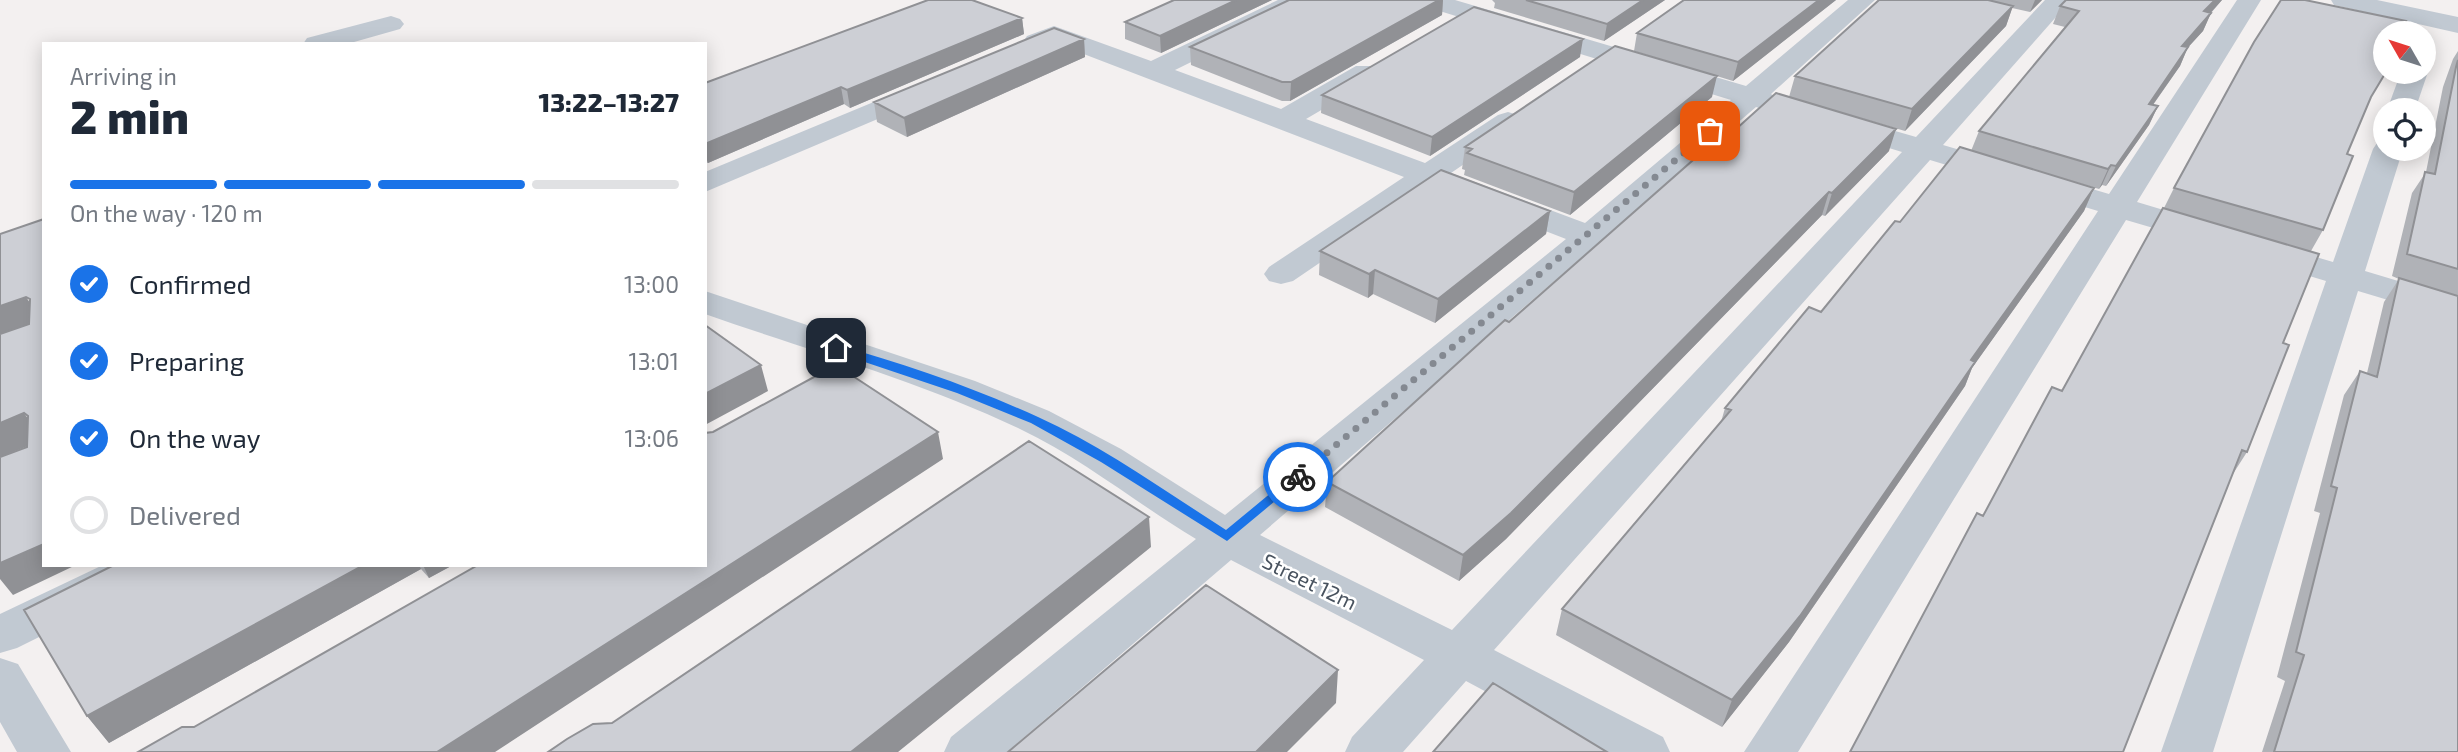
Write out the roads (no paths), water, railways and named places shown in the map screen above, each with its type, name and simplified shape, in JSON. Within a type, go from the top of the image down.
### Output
[{"type":"street","points":[[372,0],[399,34]]},
{"type":"street","points":[[1152,71],[1298,0]]},
{"type":"street","points":[[1429,0],[1479,6],[1608,54],[2458,310]]},
{"type":"street","points":[[970,752],[1590,236],[1863,0]]},
{"type":"street","points":[[1770,752],[2249,0]]},
{"type":"street","points":[[2343,0],[2401,21]]},
{"type":"street","points":[[1434,32],[1479,6]]},
{"type":"street","points":[[1371,752],[1923,149],[2037,14]]},
{"type":"street","points":[[2436,29],[2458,25]]},
{"type":"street","points":[[1574,76],[1642,31]]},
{"type":"street","points":[[333,42],[399,34]]},
{"type":"street","points":[[1018,36],[1054,34],[1590,236]]},
{"type":"street","points":[[1283,120],[1388,59]]},
{"type":"street","points":[[707,182],[942,82]]},
{"type":"street","points":[[1281,274],[1529,107]]},
{"type":"street","points":[[2187,752],[2384,161]]},
{"type":"street","name":"Street 12m","points":[[707,303],[844,367],[961,390],[1039,444],[1106,459],[1270,562],[1459,655],[1644,752]]},
{"type":"street","points":[[0,635],[140,567]]},
{"type":"street","points":[[0,678],[45,752]]}]
